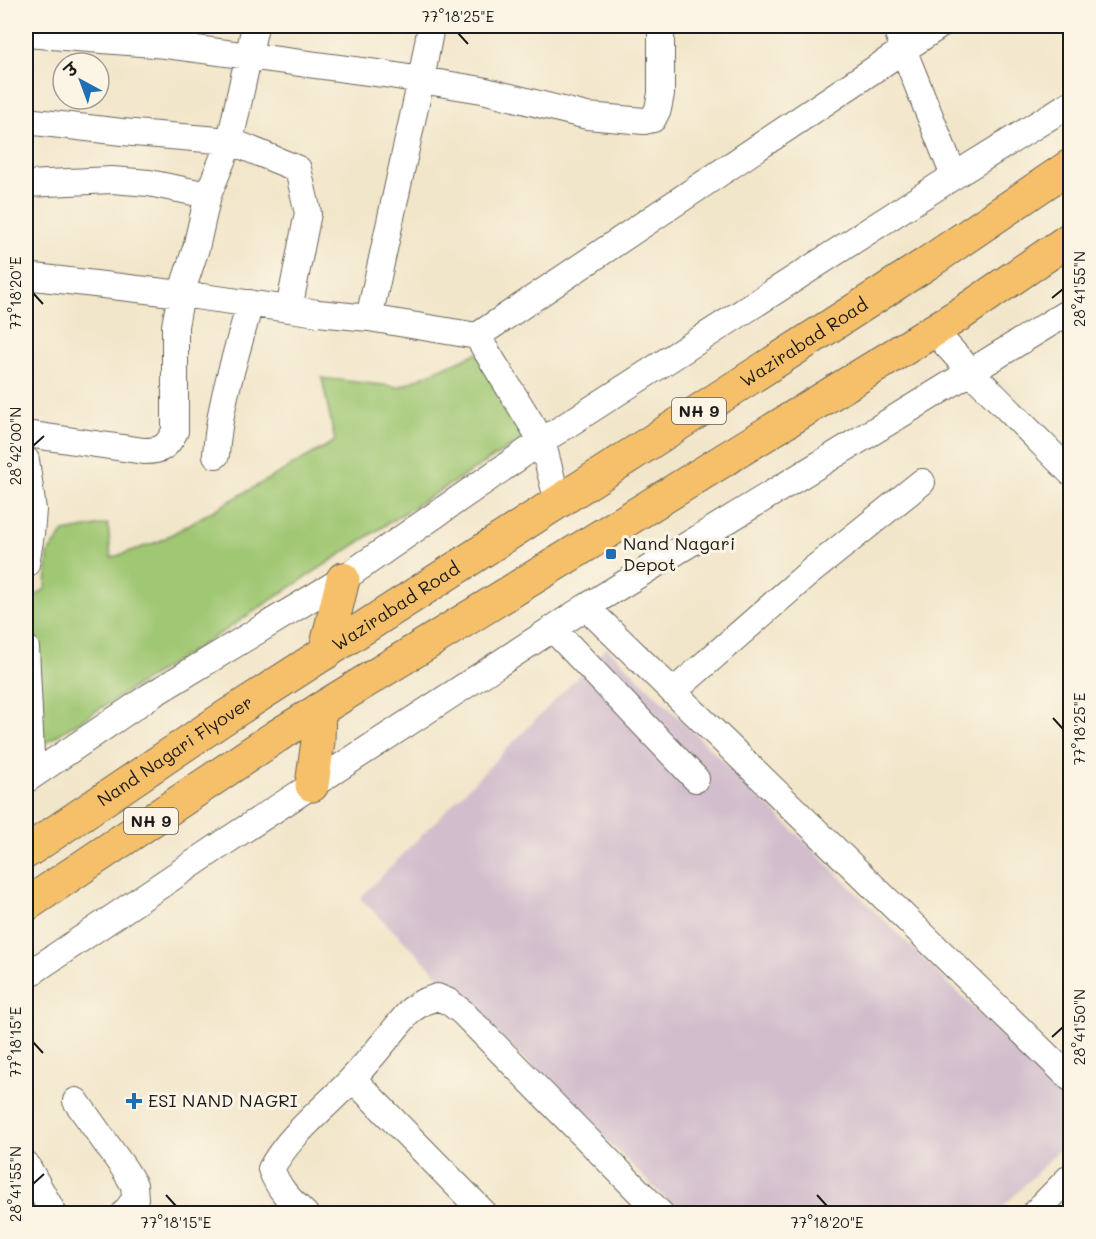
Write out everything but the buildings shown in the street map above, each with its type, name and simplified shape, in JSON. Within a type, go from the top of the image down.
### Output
[{"type":"highway","name":"Wazirabad Road","points":[[325,653],[926,264],[1071,166]]},
{"type":"highway","name":"NH 9","points":[[26,905],[277,736],[962,313],[1071,239]]},
{"type":"highway","points":[[325,653],[343,579]]},
{"type":"highway","name":"Nand Nagari Flyover","points":[[26,852],[325,653]]},
{"type":"highway","points":[[312,785],[318,741],[319,710]]},
{"type":"street","points":[[26,434],[144,451],[157,451],[169,444],[175,431],[175,326],[181,294],[196,248],[208,195],[230,141],[255,26]]},
{"type":"street","points":[[369,318],[431,26]]},
{"type":"street","points":[[26,34],[166,45],[248,55],[482,90],[587,116],[644,122],[653,118],[658,109],[661,94],[661,26]]},
{"type":"street","points":[[26,276],[369,318],[477,336],[899,37],[939,26]]},
{"type":"street","points":[[899,37],[954,176]]},
{"type":"street","points":[[29,778],[150,696],[343,579],[542,441],[954,176],[1071,104]]},
{"type":"street","points":[[26,121],[230,141],[298,169],[308,213],[289,309]]},
{"type":"street","points":[[26,184],[112,180],[149,183],[208,195]]},
{"type":"street","points":[[216,455],[226,393],[250,303]]},
{"type":"street","points":[[26,976],[231,838],[586,607],[1071,311]]},
{"type":"street","points":[[933,330],[971,372],[1071,472]]},
{"type":"street","points":[[477,336],[542,441],[558,502]]},
{"type":"street","points":[[26,460],[31,534],[26,564]]},
{"type":"street","points":[[673,692],[810,572],[922,482]]},
{"type":"street","points":[[586,607],[1071,1078]]},
{"type":"street","points":[[553,629],[696,779]]},
{"type":"street","points":[[26,648],[29,778]]},
{"type":"street","points":[[305,1214],[276,1183],[271,1169],[278,1156],[292,1139],[353,1079],[411,1010],[437,997],[449,1002],[462,1012],[661,1214]]},
{"type":"street","points":[[353,1079],[485,1214]]},
{"type":"street","points":[[76,1101],[134,1185],[135,1199],[124,1214]]},
{"type":"street","points":[[26,1164],[54,1214]]},
{"type":"street","points":[[1034,1214],[1071,1178]]},
{"type":"shaded area","points":[[607,647],[1070,1103],[1070,1139],[997,1213],[680,1213],[360,898]]},
{"type":"green space","points":[[477,353],[529,435],[26,757],[26,603],[46,588],[48,553],[64,532],[108,524],[111,558],[160,541],[335,441],[322,378],[399,387]]},
{"type":"place","name":"Nand Nagari Depot","points":[[611,554]]},
{"type":"place","name":"ESI NAND NAGRI","points":[[134,1101]]}]
